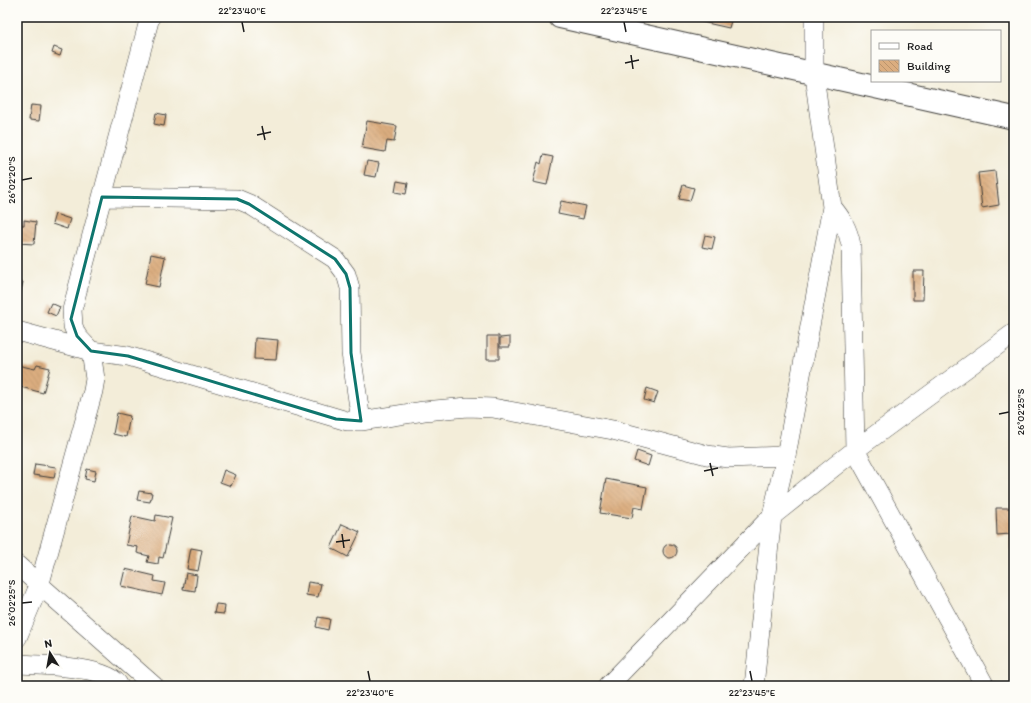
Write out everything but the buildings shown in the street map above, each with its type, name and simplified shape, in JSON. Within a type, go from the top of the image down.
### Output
[{"type":"street","points":[[17,638],[40,583],[93,391],[95,379],[91,351],[78,336],[71,318],[150,17]]},
{"type":"street","points":[[560,17],[814,75],[1014,118]]},
{"type":"street","points":[[754,686],[772,516],[786,456],[832,207],[814,75],[814,17]]},
{"type":"street","points":[[102,197],[237,200],[249,204],[335,259],[346,274],[350,288],[350,338],[361,421]]},
{"type":"street","points":[[832,207],[841,218],[848,231],[851,245],[855,450],[985,686]]},
{"type":"street","points":[[17,331],[91,351],[128,356],[336,419],[361,421],[424,410],[468,407],[493,408],[613,430],[707,455],[728,458],[786,456]]},
{"type":"street","points":[[608,686],[772,516],[855,450],[1014,333]]},
{"type":"street","points":[[17,565],[40,583],[154,686]]},
{"type":"street","points":[[17,664],[79,668],[112,679],[119,686]]},
{"type":"highlighted area","points":[[102,197],[237,199],[249,204],[335,259],[346,274],[350,288],[351,353],[361,421],[336,419],[128,356],[91,351],[77,336],[71,319]]}]
